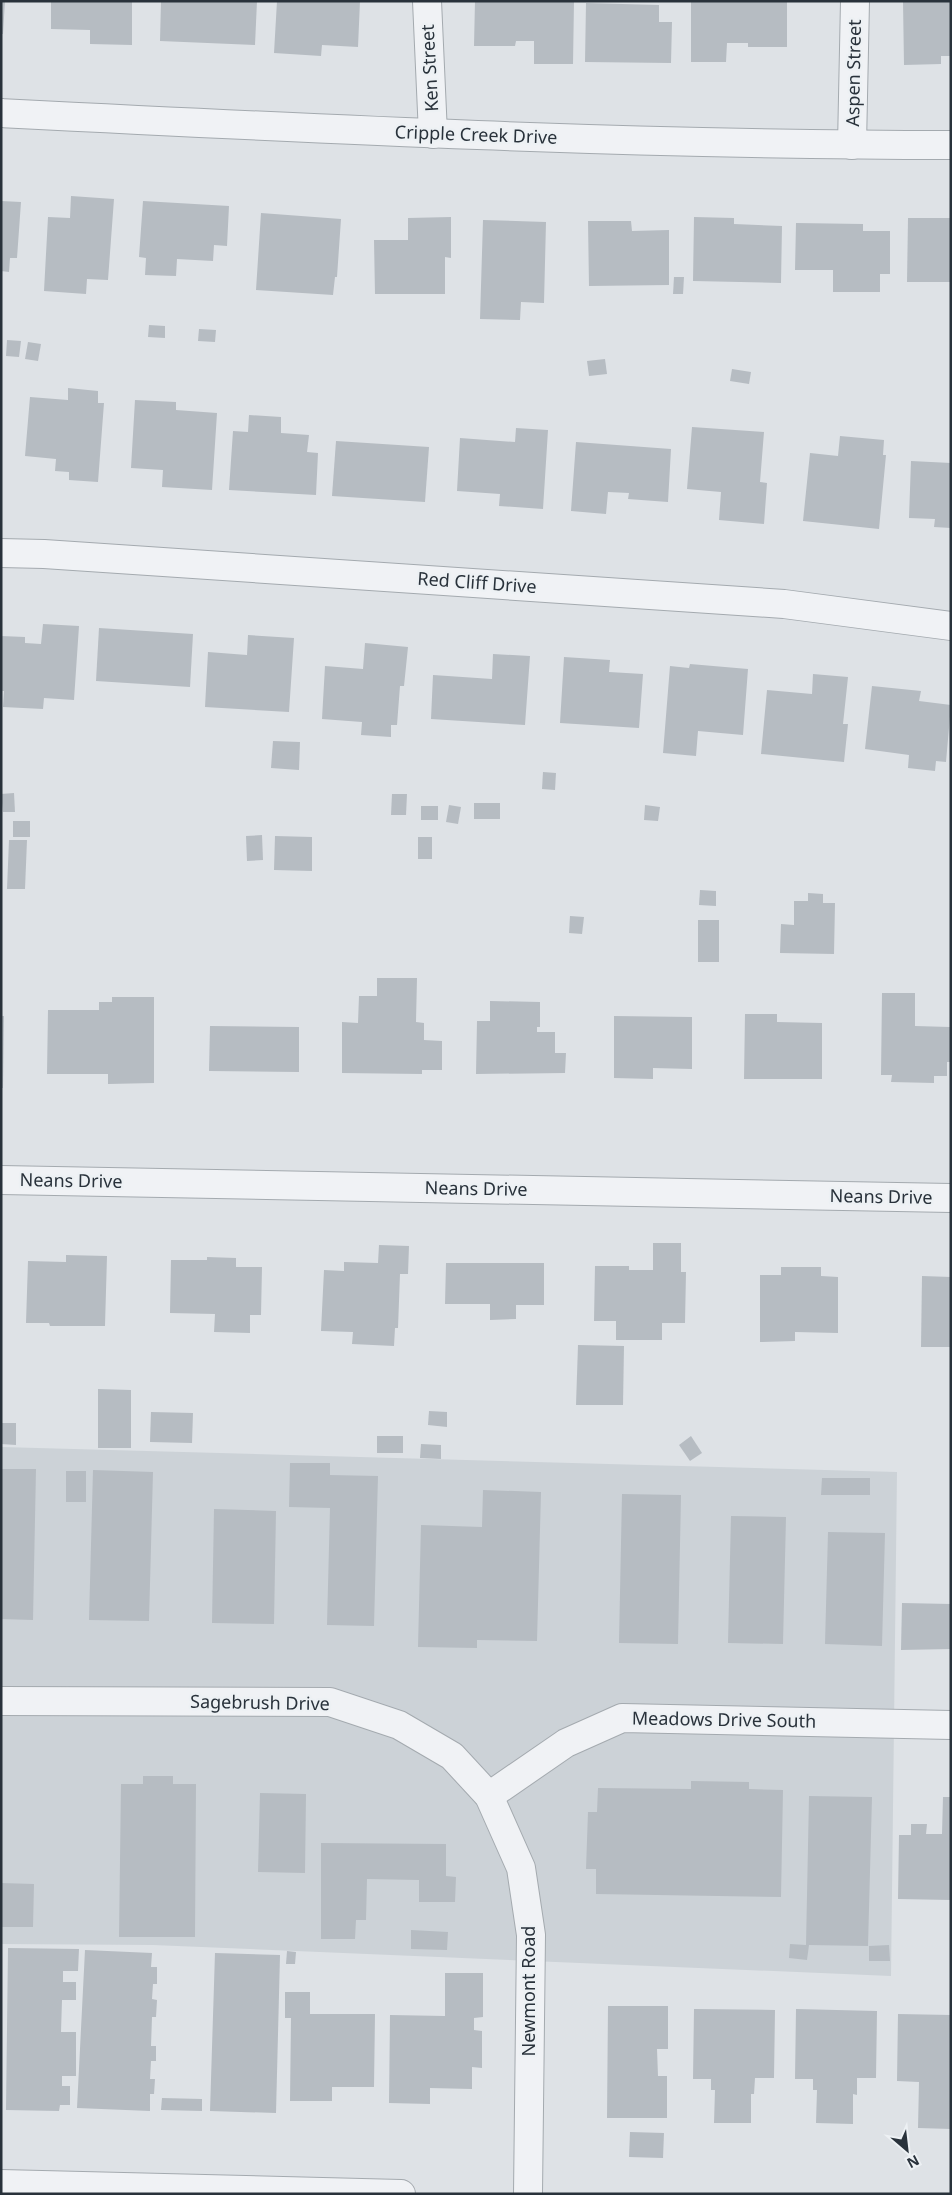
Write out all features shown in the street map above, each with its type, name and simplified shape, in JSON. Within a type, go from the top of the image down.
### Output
[{"type":"street","name":"Ken Street","points":[[427,1],[433,134]]},
{"type":"street","name":"Aspen Street","points":[[852,145],[855,1]]},
{"type":"street","name":"Cripple Creek Drive","points":[[1,114],[433,134],[852,145],[951,145]]},
{"type":"street","name":"Red Cliff Drive","points":[[1,553],[54,554],[784,604],[951,626]]},
{"type":"street","name":"Neans Drive","points":[[1,1180],[951,1198]]},
{"type":"street","name":"Sagebrush Drive","points":[[1,1701],[330,1702],[399,1725],[452,1756],[489,1796]]},
{"type":"street","name":"Meadows Drive South","points":[[489,1796],[566,1743],[622,1718],[951,1725]]},
{"type":"street","name":"Newmont Road","points":[[489,1796],[521,1868],[531,1935],[528,2194]]},
{"type":"street","points":[[1,2184],[401,2194]]},
{"type":"shaded area","points":[[1,1447],[897,1472],[891,1976],[153,1945],[1,1944]]},
{"type":"building","points":[[1,1],[5,1],[3,34],[1,34]]},
{"type":"building","points":[[51,1],[132,1],[132,45],[90,44],[90,30],[51,29]]},
{"type":"building","points":[[161,1],[257,1],[255,45],[160,41]]},
{"type":"building","points":[[277,1],[360,1],[358,47],[322,45],[321,56],[274,53]]},
{"type":"building","points":[[475,1],[574,1],[573,64],[534,64],[534,41],[516,41],[515,46],[474,46]]},
{"type":"building","points":[[691,1],[787,1],[787,47],[748,47],[748,43],[727,43],[726,62],[691,62]]},
{"type":"building","points":[[903,1],[951,1],[951,56],[941,56],[941,64],[904,65]]},
{"type":"building","points":[[586,3],[659,5],[659,22],[672,22],[671,63],[585,62]]},
{"type":"building","points":[[71,196],[114,199],[108,280],[87,279],[86,294],[44,291],[48,217],[70,218]]},
{"type":"building","points":[[1,201],[21,202],[17,258],[10,258],[9,272],[1,271]]},
{"type":"building","points":[[143,201],[229,206],[227,246],[214,245],[213,261],[177,259],[176,276],[145,275],[146,258],[139,257]]},
{"type":"building","points":[[261,213],[341,219],[337,277],[335,277],[333,295],[256,290]]},
{"type":"building","points":[[451,217],[451,258],[445,257],[445,294],[375,294],[374,240],[408,240],[408,218]]},
{"type":"building","points":[[694,217],[734,218],[734,224],[782,226],[781,283],[693,281]]},
{"type":"building","points":[[908,218],[951,218],[951,282],[907,282]]},
{"type":"building","points":[[483,220],[546,222],[544,303],[521,302],[520,320],[480,319]]},
{"type":"building","points":[[588,221],[631,221],[632,231],[669,230],[669,285],[589,286]]},
{"type":"building","points":[[796,223],[863,224],[863,231],[890,231],[890,274],[880,274],[880,292],[833,292],[833,270],[795,270]]},
{"type":"building","points":[[674,277],[684,277],[683,294],[673,294]]},
{"type":"building","points":[[149,325],[165,326],[165,338],[148,337]]},
{"type":"building","points":[[199,329],[216,330],[215,342],[198,341]]},
{"type":"building","points":[[7,340],[21,341],[19,357],[6,356]]},
{"type":"building","points":[[28,342],[41,344],[38,361],[25,359]]},
{"type":"building","points":[[605,359],[607,374],[589,376],[587,361]]},
{"type":"building","points":[[732,369],[751,372],[749,384],[730,381]]},
{"type":"building","points":[[68,388],[98,391],[98,403],[104,403],[98,482],[69,480],[69,472],[55,471],[56,459],[25,456],[30,397],[68,400]]},
{"type":"building","points":[[135,400],[176,402],[176,410],[217,413],[212,490],[162,487],[163,470],[131,468]]},
{"type":"building","points":[[249,415],[281,417],[281,433],[309,435],[307,452],[318,453],[316,495],[229,490],[233,431],[248,432]]},
{"type":"building","points":[[692,427],[764,432],[760,482],[767,483],[764,524],[719,520],[721,492],[687,489]]},
{"type":"building","points":[[516,428],[548,430],[543,509],[499,506],[500,494],[457,491],[460,438],[515,442]]},
{"type":"building","points":[[840,436],[884,440],[883,455],[886,455],[879,529],[803,521],[810,453],[838,456]]},
{"type":"building","points":[[336,441],[429,447],[425,502],[332,496]]},
{"type":"building","points":[[576,442],[671,449],[668,502],[628,499],[629,493],[608,492],[606,514],[571,511]]},
{"type":"building","points":[[911,461],[951,463],[951,528],[934,527],[935,519],[909,518]]},
{"type":"building","points":[[43,624],[79,626],[74,700],[44,698],[43,709],[3,707],[4,691],[1,691],[1,636],[25,637],[25,643],[41,644]]},
{"type":"building","points":[[99,628],[193,634],[190,687],[96,681]]},
{"type":"building","points":[[248,635],[294,638],[289,712],[205,707],[208,652],[247,655]]},
{"type":"building","points":[[365,643],[408,647],[404,686],[400,686],[397,725],[391,725],[391,737],[361,735],[362,722],[322,719],[325,666],[363,669]]},
{"type":"building","points":[[493,654],[530,656],[525,725],[431,719],[433,675],[492,679]]},
{"type":"building","points":[[564,657],[610,660],[609,672],[643,674],[639,728],[560,723]]},
{"type":"building","points":[[690,664],[748,669],[743,735],[698,731],[696,756],[663,753],[670,666],[689,668]]},
{"type":"building","points":[[813,674],[848,677],[843,724],[848,724],[844,762],[761,754],[767,690],[812,694]]},
{"type":"building","points":[[872,686],[921,691],[919,701],[951,705],[946,762],[936,761],[935,771],[908,768],[909,755],[865,749]]},
{"type":"building","points":[[273,741],[300,742],[299,770],[271,768]]},
{"type":"building","points":[[543,772],[556,773],[555,790],[542,789]]},
{"type":"building","points":[[14,793],[15,812],[3,812],[1,794]]},
{"type":"building","points":[[392,794],[407,794],[406,815],[391,815]]},
{"type":"building","points":[[474,803],[500,803],[500,819],[474,819]]},
{"type":"building","points":[[449,805],[461,807],[458,824],[446,822]]},
{"type":"building","points":[[645,805],[660,807],[658,821],[644,820]]},
{"type":"building","points":[[421,806],[438,806],[438,820],[421,820]]},
{"type":"building","points":[[13,821],[30,821],[30,837],[13,837]]},
{"type":"building","points":[[262,835],[263,860],[247,861],[246,836]]},
{"type":"building","points":[[275,836],[312,837],[312,871],[274,870]]},
{"type":"building","points":[[418,837],[432,837],[432,859],[418,859]]},
{"type":"building","points":[[9,840],[27,840],[25,889],[7,889]]},
{"type":"building","points":[[700,890],[716,891],[716,906],[699,905]]},
{"type":"building","points":[[808,893],[823,894],[823,903],[835,903],[834,954],[780,953],[781,924],[794,925],[794,901],[808,901]]},
{"type":"building","points":[[570,916],[584,917],[582,934],[569,933]]},
{"type":"building","points":[[698,920],[719,920],[719,962],[698,962]]},
{"type":"building","points":[[377,978],[417,978],[416,1022],[424,1023],[424,1040],[442,1041],[442,1070],[422,1070],[422,1074],[342,1073],[342,1022],[358,1023],[359,996],[377,996]]},
{"type":"building","points":[[882,993],[915,993],[915,1026],[950,1027],[951,1062],[947,1062],[947,1076],[934,1076],[934,1083],[891,1082],[892,1075],[881,1075]]},
{"type":"building","points":[[112,997],[154,997],[154,1083],[108,1084],[108,1074],[47,1074],[48,1010],[99,1010],[99,1002],[112,1002]]},
{"type":"building","points":[[490,1001],[540,1002],[540,1027],[537,1027],[537,1032],[555,1032],[555,1053],[566,1053],[565,1073],[476,1074],[477,1021],[490,1021]]},
{"type":"building","points":[[745,1014],[777,1014],[777,1022],[822,1023],[822,1079],[744,1079]]},
{"type":"building","points":[[1,1016],[4,1016],[3,1088],[1,1088]]},
{"type":"building","points":[[614,1016],[692,1017],[692,1069],[653,1068],[653,1079],[614,1078]]},
{"type":"building","points":[[210,1026],[299,1027],[299,1072],[209,1071]]},
{"type":"building","points":[[653,1243],[681,1243],[681,1272],[686,1272],[685,1323],[662,1323],[662,1340],[616,1340],[616,1321],[594,1321],[595,1266],[629,1266],[629,1270],[653,1270]]},
{"type":"building","points":[[379,1245],[409,1246],[408,1274],[400,1274],[398,1328],[395,1328],[394,1346],[352,1344],[353,1332],[321,1331],[324,1270],[344,1271],[344,1262],[378,1263]]},
{"type":"building","points":[[66,1255],[107,1256],[105,1326],[50,1326],[49,1323],[26,1323],[28,1261],[66,1262]]},
{"type":"building","points":[[207,1257],[236,1258],[236,1267],[262,1267],[261,1315],[250,1315],[250,1333],[214,1332],[215,1314],[170,1313],[171,1260],[207,1260]]},
{"type":"building","points":[[446,1263],[544,1263],[544,1305],[516,1305],[516,1319],[490,1320],[490,1304],[445,1304]]},
{"type":"building","points":[[781,1267],[821,1267],[821,1276],[838,1277],[838,1333],[795,1332],[795,1341],[760,1342],[760,1275],[781,1275]]},
{"type":"building","points":[[922,1276],[951,1277],[951,1347],[921,1347]]},
{"type":"building","points":[[578,1345],[624,1346],[623,1405],[576,1405]]},
{"type":"building","points":[[98,1389],[131,1390],[131,1448],[98,1448]]},
{"type":"building","points":[[429,1411],[447,1412],[447,1427],[428,1425]]},
{"type":"building","points":[[151,1412],[193,1413],[192,1443],[150,1442]]},
{"type":"building","points":[[1,1423],[16,1423],[16,1445],[1,1444]]},
{"type":"building","points":[[377,1436],[403,1436],[403,1453],[377,1453]]},
{"type":"building","points":[[691,1436],[702,1453],[690,1461],[679,1445]]},
{"type":"building","points":[[421,1444],[441,1445],[441,1459],[420,1458]]},
{"type":"building","points":[[290,1463],[330,1463],[330,1475],[378,1476],[374,1626],[327,1625],[330,1508],[289,1507]]},
{"type":"building","points":[[1,1469],[36,1469],[33,1620],[1,1619]]},
{"type":"building","points":[[93,1470],[153,1472],[149,1621],[89,1620]]},
{"type":"building","points":[[66,1471],[86,1471],[86,1502],[66,1502]]},
{"type":"building","points":[[822,1478],[870,1478],[870,1495],[821,1495]]},
{"type":"building","points":[[483,1490],[541,1492],[537,1641],[477,1640],[477,1648],[418,1647],[421,1525],[482,1527]]},
{"type":"building","points":[[622,1494],[681,1495],[678,1644],[619,1643]]},
{"type":"building","points":[[214,1509],[276,1511],[274,1624],[212,1623]]},
{"type":"building","points":[[731,1516],[786,1517],[783,1644],[728,1643]]},
{"type":"building","points":[[828,1532],[885,1533],[882,1646],[825,1644]]},
{"type":"building","points":[[902,1603],[951,1604],[951,1649],[901,1650]]},
{"type":"building","points":[[143,1776],[173,1776],[173,1784],[196,1784],[195,1937],[119,1937],[121,1784],[143,1784]]},
{"type":"building","points":[[691,1781],[749,1782],[749,1789],[783,1790],[781,1897],[596,1894],[596,1869],[586,1869],[588,1812],[597,1812],[598,1788],[691,1789]]},
{"type":"building","points":[[260,1793],[306,1794],[305,1873],[258,1872]]},
{"type":"building","points":[[809,1796],[872,1797],[868,1946],[809,1945],[807,1960],[789,1958],[790,1944],[806,1945]]},
{"type":"building","points":[[943,1797],[951,1797],[951,1900],[898,1899],[899,1835],[911,1835],[911,1824],[927,1824],[926,1834],[942,1834]]},
{"type":"building","points":[[321,1843],[446,1844],[446,1876],[456,1877],[455,1902],[419,1902],[419,1880],[367,1879],[366,1920],[356,1920],[355,1939],[321,1939]]},
{"type":"building","points":[[1,1883],[34,1884],[33,1927],[1,1927]]},
{"type":"building","points":[[411,1930],[448,1932],[447,1950],[411,1949]]},
{"type":"building","points":[[889,1945],[890,1961],[869,1961],[869,1946]]},
{"type":"building","points":[[8,1948],[79,1949],[78,1971],[63,1971],[63,1982],[76,1982],[76,2000],[62,2000],[61,2032],[76,2032],[76,2076],[62,2076],[62,2086],[70,2086],[70,2105],[60,2105],[59,2111],[6,2110]]},
{"type":"building","points":[[85,1950],[152,1953],[151,1967],[157,1967],[157,1984],[153,1984],[152,1999],[157,2000],[156,2017],[152,2017],[151,2046],[156,2046],[156,2061],[151,2061],[150,2079],[155,2079],[154,2094],[150,2094],[150,2111],[77,2108]]},
{"type":"building","points":[[287,1951],[296,1952],[295,1964],[286,1964]]},
{"type":"building","points":[[215,1953],[280,1955],[276,2113],[210,2111]]},
{"type":"building","points":[[445,1973],[483,1973],[483,2017],[474,2018],[474,2030],[482,2031],[482,2068],[472,2067],[472,2089],[430,2088],[430,2104],[389,2103],[390,2015],[445,2016]]},
{"type":"building","points":[[285,1992],[310,1992],[310,2014],[375,2014],[374,2087],[332,2087],[332,2101],[290,2101],[291,2018],[285,2018]]},
{"type":"building","points":[[608,2006],[668,2006],[668,2049],[657,2049],[658,2076],[667,2076],[667,2118],[607,2118]]},
{"type":"building","points":[[694,2009],[775,2010],[774,2078],[755,2078],[754,2094],[751,2094],[751,2123],[714,2123],[715,2090],[711,2090],[711,2079],[693,2079]]},
{"type":"building","points":[[796,2009],[877,2011],[876,2078],[857,2078],[857,2095],[853,2094],[853,2124],[816,2123],[817,2090],[813,2090],[813,2079],[795,2079]]},
{"type":"building","points":[[898,2014],[951,2015],[951,2129],[918,2128],[919,2082],[897,2081]]},
{"type":"building","points":[[162,2098],[202,2099],[202,2111],[161,2110]]},
{"type":"building","points":[[630,2132],[664,2133],[663,2158],[629,2157]]}]
